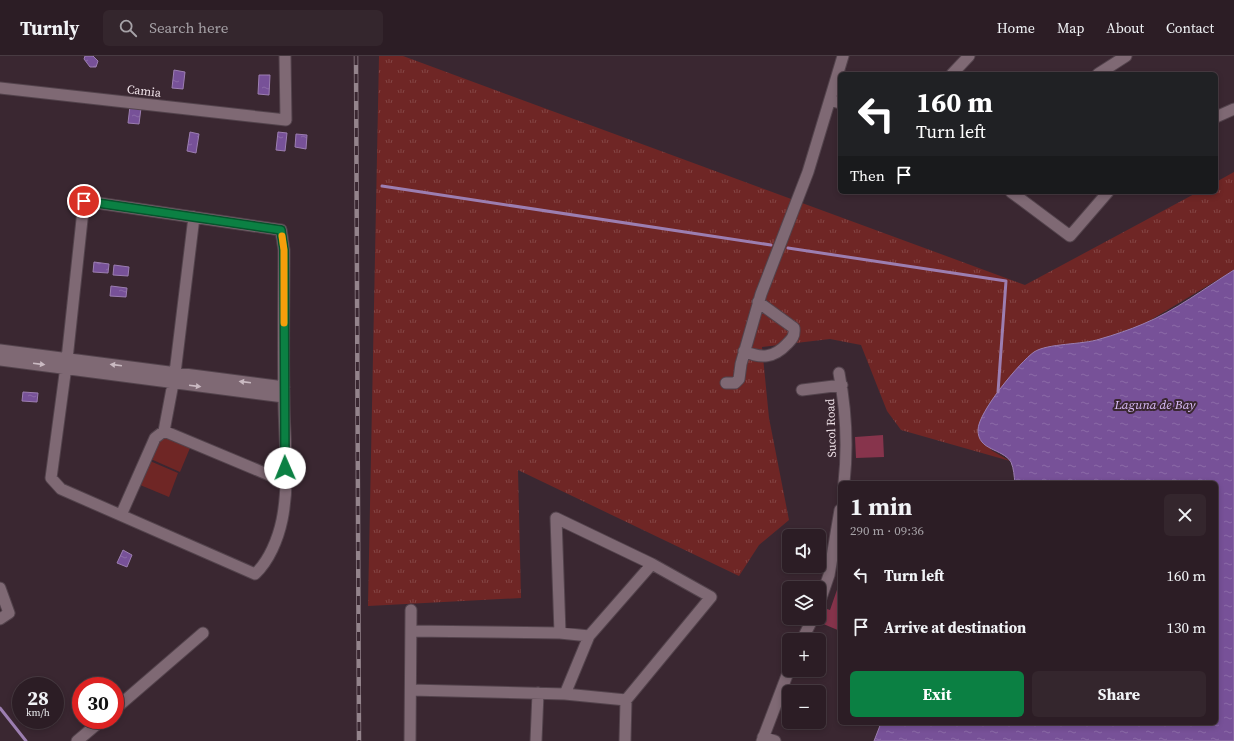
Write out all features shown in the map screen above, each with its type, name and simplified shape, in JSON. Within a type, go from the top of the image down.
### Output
[{"type":"street","name":"Camia","points":[[0,88],[286,120],[285,56]]},
{"type":"street","points":[[840,72],[843,56]]},
{"type":"street","points":[[954,72],[968,56]]},
{"type":"street","points":[[1101,72],[1126,56]]},
{"type":"street","points":[[726,383],[734,383],[739,379],[740,364],[758,302],[835,102],[838,85]]},
{"type":"street","points":[[1218,116],[1234,109]]},
{"type":"street","points":[[1014,194],[1070,236],[1106,194]]},
{"type":"street","points":[[84,201],[194,217],[281,230],[284,250],[284,392],[286,482],[280,528],[273,548],[263,567],[255,574],[61,489],[51,478],[66,363],[84,201]]},
{"type":"street","points":[[121,515],[155,438],[164,431],[174,378],[194,217]]},
{"type":"street","points":[[744,351],[757,357],[774,355],[794,337],[794,328],[758,302]]},
{"type":"street","points":[[0,350],[66,363],[284,392]]},
{"type":"street","points":[[0,360],[66,363]]},
{"type":"street","name":"Sucol Road","points":[[839,373],[842,385],[846,446],[844,481]]},
{"type":"street","points":[[802,390],[842,385]]},
{"type":"street","points":[[164,431],[286,482]]},
{"type":"street","points":[[560,632],[556,518],[652,564],[711,597],[626,700],[625,741]]},
{"type":"street","points":[[826,584],[829,575],[838,522]]},
{"type":"street","points":[[565,694],[589,636],[652,564]]},
{"type":"street","points":[[0,588],[9,613],[0,619]]},
{"type":"street","points":[[410,741],[411,610]]},
{"type":"street","points":[[412,631],[560,632],[589,636]]},
{"type":"street","points":[[124,700],[203,633]]},
{"type":"street","points":[[774,741],[762,739],[786,677]]},
{"type":"street","points":[[411,690],[565,694],[626,700]]},
{"type":"street","points":[[536,741],[538,693]]},
{"type":"street","points":[[77,741],[91,729]]},
{"type":"green space","points":[[379,56],[403,56],[1025,285],[1194,194],[1218,194],[1218,181],[1234,172],[1234,270],[1144,324],[1098,340],[1048,347],[1021,365],[988,405],[991,450],[1010,461],[901,430],[887,411],[861,345],[830,339],[762,347],[769,418],[789,520],[759,545],[739,576],[518,470],[521,598],[368,606]]},
{"type":"green space","points":[[153,433],[190,448],[180,472],[144,456]]},
{"type":"green space","points":[[143,458],[178,473],[169,497],[133,482]]},
{"type":"water","points":[[85,56],[93,56],[98,61],[96,67],[90,67],[84,59]]},
{"type":"water","points":[[174,70],[185,72],[183,89],[172,88]]},
{"type":"water","points":[[259,75],[270,75],[269,95],[258,94]]},
{"type":"water","points":[[130,106],[141,108],[139,124],[128,123]]},
{"type":"water","points":[[190,132],[199,134],[196,153],[187,151]]},
{"type":"water","points":[[278,132],[287,133],[285,151],[276,150]]},
{"type":"water","points":[[296,134],[307,135],[306,149],[295,147]]},
{"type":"water","points":[[94,262],[109,264],[108,273],[93,272]]},
{"type":"water","points":[[114,265],[129,267],[128,276],[113,275]]},
{"type":"water","name":"Laguna de Bay","points":[[1234,270],[1234,741],[874,741],[880,725],[1218,725],[1218,481],[1015,481],[1011,462],[1007,457],[986,446],[979,437],[978,430],[980,422],[992,400],[1010,376],[1034,352],[1048,347],[1093,341],[1116,334],[1155,319]]},
{"type":"water","points":[[111,286],[127,288],[126,297],[110,296]]},
{"type":"water","points":[[23,392],[38,393],[37,402],[22,401]]},
{"type":"water","points":[[123,550],[132,555],[127,567],[117,563]]},
{"type":"building","points":[[883,435],[884,457],[856,458],[855,437]]},
{"type":"building","points":[[838,587],[838,630],[826,625],[827,609],[830,610]]},
{"type":"waterway","points":[[382,186],[771,245]]},
{"type":"waterway","points":[[788,248],[1006,281],[998,392]]},
{"type":"waterway","points":[[0,708],[26,741]]},
{"type":"railway","points":[[356,56],[359,741]]},
{"type":"slow traffic","points":[[282,236],[284,250],[284,323]]},
{"type":"route","points":[[84,201],[281,230],[284,250],[285,468]]}]
